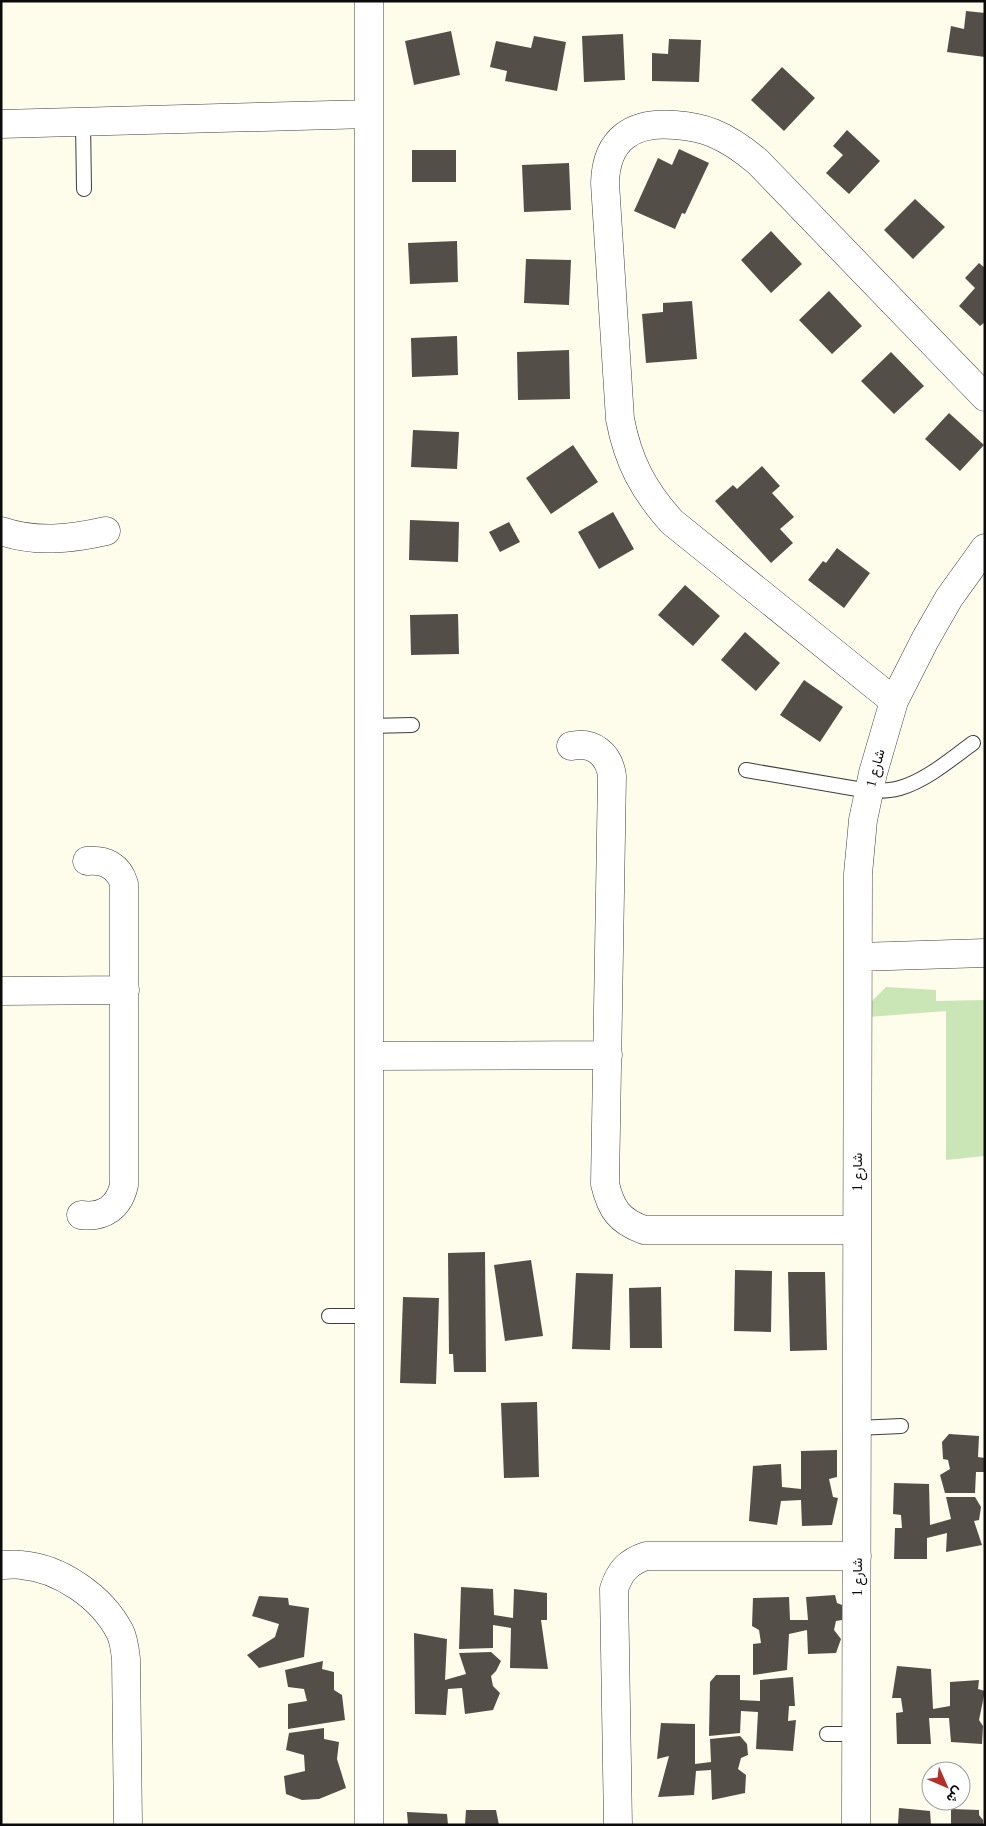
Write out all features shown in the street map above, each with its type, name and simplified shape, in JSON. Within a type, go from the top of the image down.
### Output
[{"type":"street","points":[[369,1],[369,1825]]},
{"type":"street","points":[[1,124],[369,114]]},
{"type":"street","points":[[894,701],[672,522],[642,484],[631,462],[620,419],[605,183],[605,169],[609,156],[616,144],[637,128],[650,124],[664,124],[688,126],[711,132],[743,150],[758,162],[985,397]]},
{"type":"street","points":[[1,532],[35,538],[59,539],[106,531]]},
{"type":"street","name":"شارع 1","points":[[856,1825],[858,874],[863,820],[869,791],[894,701],[949,598],[985,548]]},
{"type":"street","points":[[571,746],[579,744],[596,748],[608,760],[612,776],[605,1184],[608,1197],[615,1210],[630,1225],[644,1230],[857,1230]]},
{"type":"street","points":[[81,1215],[90,1216],[106,1212],[118,1200],[124,1185],[124,884],[117,870],[111,865],[103,861],[87,861]]},
{"type":"street","points":[[858,956],[985,953]]},
{"type":"street","points":[[1,991],[125,990]]},
{"type":"street","points":[[369,1056],[608,1055]]},
{"type":"street","points":[[618,1825],[614,1589],[618,1577],[625,1567],[635,1560],[646,1556],[857,1556]]},
{"type":"street","points":[[1,1565],[22,1565],[42,1569],[78,1586],[110,1616],[121,1634],[126,1659],[128,1825]]},
{"type":"lane","points":[[83,122],[84,189]]},
{"type":"lane","points":[[369,726],[412,725]]},
{"type":"lane","points":[[746,770],[869,791],[900,788],[914,783],[974,743]]},
{"type":"lane","points":[[329,1316],[368,1316]]},
{"type":"lane","points":[[857,1428],[901,1426]]},
{"type":"lane","points":[[827,1734],[856,1734]]},
{"type":"green space","points":[[886,987],[936,990],[936,1001],[985,1000],[985,1156],[946,1160],[946,1011],[868,1017],[871,1002]]},
{"type":"building","points":[[966,11],[985,13],[985,57],[947,52],[951,26],[964,29]]},
{"type":"building","points":[[451,31],[460,75],[414,85],[405,41]]},
{"type":"building","points":[[623,34],[625,80],[584,82],[582,36]]},
{"type":"building","points":[[534,36],[566,42],[557,91],[505,81],[507,71],[490,67],[496,41],[531,48]]},
{"type":"building","points":[[669,39],[701,40],[699,82],[652,81],[652,53],[668,54]]},
{"type":"building","points":[[782,67],[815,98],[784,131],[751,100]]},
{"type":"building","points":[[847,130],[880,161],[849,194],[826,173],[843,155],[833,146]]},
{"type":"building","points":[[679,149],[709,163],[685,214],[682,213],[675,229],[634,211],[658,158],[672,165]]},
{"type":"building","points":[[412,150],[456,150],[456,182],[412,182]]},
{"type":"building","points":[[569,163],[571,210],[524,212],[522,165]]},
{"type":"building","points":[[915,199],[945,227],[913,259],[884,230]]},
{"type":"building","points":[[771,231],[802,264],[771,293],[741,260]]},
{"type":"building","points":[[457,241],[458,282],[410,284],[408,243]]},
{"type":"building","points":[[526,259],[571,260],[569,305],[524,303]]},
{"type":"building","points":[[979,263],[985,268],[985,322],[980,326],[959,306],[975,288],[965,278]]},
{"type":"building","points":[[829,291],[862,326],[832,354],[799,320]]},
{"type":"building","points":[[692,301],[697,359],[646,363],[642,314],[663,312],[663,303]]},
{"type":"building","points":[[457,336],[458,375],[412,377],[411,338]]},
{"type":"building","points":[[569,350],[570,399],[518,400],[517,352]]},
{"type":"building","points":[[891,352],[924,386],[894,414],[861,381]]},
{"type":"building","points":[[949,413],[984,445],[960,471],[925,439]]},
{"type":"building","points":[[413,430],[459,432],[457,469],[411,467]]},
{"type":"building","points":[[573,445],[598,482],[551,514],[526,478]]},
{"type":"building","points":[[762,466],[780,486],[772,493],[794,517],[780,529],[793,543],[771,563],[715,501],[733,485],[737,489]]},
{"type":"building","points":[[613,512],[634,549],[599,569],[578,532]]},
{"type":"building","points":[[410,520],[459,522],[458,562],[409,560]]},
{"type":"building","points":[[509,522],[520,542],[500,552],[489,532]]},
{"type":"building","points":[[837,548],[870,573],[844,608],[808,580],[823,561],[826,563]]},
{"type":"building","points":[[685,585],[720,616],[693,646],[658,615]]},
{"type":"building","points":[[458,614],[459,654],[411,655],[410,615]]},
{"type":"building","points":[[745,632],[780,663],[756,691],[721,660]]},
{"type":"building","points":[[804,680],[843,707],[820,742],[780,715]]},
{"type":"building","points":[[485,1252],[486,1372],[454,1372],[453,1354],[449,1354],[448,1253]]},
{"type":"building","points":[[531,1260],[543,1336],[505,1341],[494,1265]]},
{"type":"building","points":[[735,1270],[772,1271],[771,1332],[734,1331]]},
{"type":"building","points":[[788,1272],[825,1272],[827,1350],[790,1351]]},
{"type":"building","points":[[576,1273],[613,1274],[610,1350],[572,1349]]},
{"type":"building","points":[[661,1287],[662,1348],[630,1348],[629,1288]]},
{"type":"building","points":[[403,1297],[439,1298],[436,1384],[400,1383]]},
{"type":"building","points":[[537,1402],[539,1477],[504,1478],[501,1403]]},
{"type":"building","points":[[949,1434],[979,1436],[978,1457],[985,1458],[985,1472],[976,1472],[975,1493],[945,1493],[940,1475],[950,1469],[948,1460],[943,1459],[942,1442]]},
{"type":"building","points":[[837,1450],[837,1477],[829,1479],[833,1497],[838,1498],[832,1525],[802,1526],[801,1500],[781,1501],[777,1525],[749,1521],[753,1466],[781,1464],[782,1487],[801,1489],[801,1451]]},
{"type":"building","points":[[894,1483],[929,1484],[930,1525],[951,1519],[946,1497],[975,1497],[981,1507],[979,1520],[974,1521],[982,1545],[946,1552],[947,1533],[927,1538],[927,1559],[894,1559],[895,1528],[902,1528],[901,1515],[893,1514]]},
{"type":"building","points":[[461,1587],[493,1589],[494,1615],[513,1618],[514,1589],[547,1593],[547,1620],[541,1620],[548,1669],[510,1668],[511,1628],[493,1625],[493,1648],[459,1649]]},
{"type":"building","points":[[835,1595],[837,1603],[842,1605],[842,1620],[836,1621],[834,1630],[841,1639],[836,1653],[808,1654],[807,1630],[789,1634],[787,1670],[753,1675],[753,1644],[761,1643],[759,1630],[752,1626],[753,1598],[789,1597],[790,1620],[808,1620],[806,1597]]},
{"type":"building","points":[[259,1596],[288,1598],[289,1605],[309,1608],[304,1657],[259,1668],[247,1655],[275,1637],[279,1624],[252,1616]]},
{"type":"building","points":[[414,1633],[447,1639],[445,1680],[466,1674],[459,1653],[491,1652],[501,1661],[491,1676],[493,1686],[500,1693],[493,1710],[465,1714],[462,1688],[448,1689],[446,1715],[415,1714]]},
{"type":"building","points":[[323,1661],[322,1669],[334,1672],[334,1690],[342,1695],[345,1720],[288,1729],[288,1704],[307,1701],[304,1689],[288,1687],[285,1670]]},
{"type":"building","points":[[897,1666],[931,1669],[933,1709],[950,1706],[950,1682],[979,1680],[978,1689],[985,1691],[979,1720],[983,1726],[982,1744],[951,1742],[949,1718],[929,1718],[931,1744],[897,1744],[896,1713],[903,1712],[901,1698],[892,1698]]},
{"type":"building","points":[[716,1675],[740,1675],[740,1700],[760,1701],[760,1680],[793,1677],[795,1706],[789,1706],[788,1721],[796,1720],[793,1751],[756,1749],[758,1712],[741,1711],[740,1733],[709,1736],[710,1682]]},
{"type":"building","points":[[661,1723],[695,1724],[695,1764],[711,1762],[710,1739],[740,1736],[747,1744],[748,1755],[741,1758],[738,1769],[746,1775],[745,1793],[712,1800],[711,1770],[696,1771],[694,1795],[658,1797],[669,1756],[657,1759]]},
{"type":"building","points":[[324,1728],[324,1739],[339,1742],[337,1759],[346,1788],[319,1799],[302,1800],[286,1794],[284,1776],[305,1771],[304,1755],[286,1750],[289,1733]]},
{"type":"building","points":[[899,1808],[930,1811],[931,1825],[898,1825]]},
{"type":"building","points":[[466,1810],[496,1810],[499,1825],[465,1825]]},
{"type":"building","points":[[979,1810],[979,1815],[983,1820],[983,1825],[951,1825],[951,1811]]},
{"type":"building","points":[[407,1812],[447,1814],[448,1825],[408,1825]]}]
